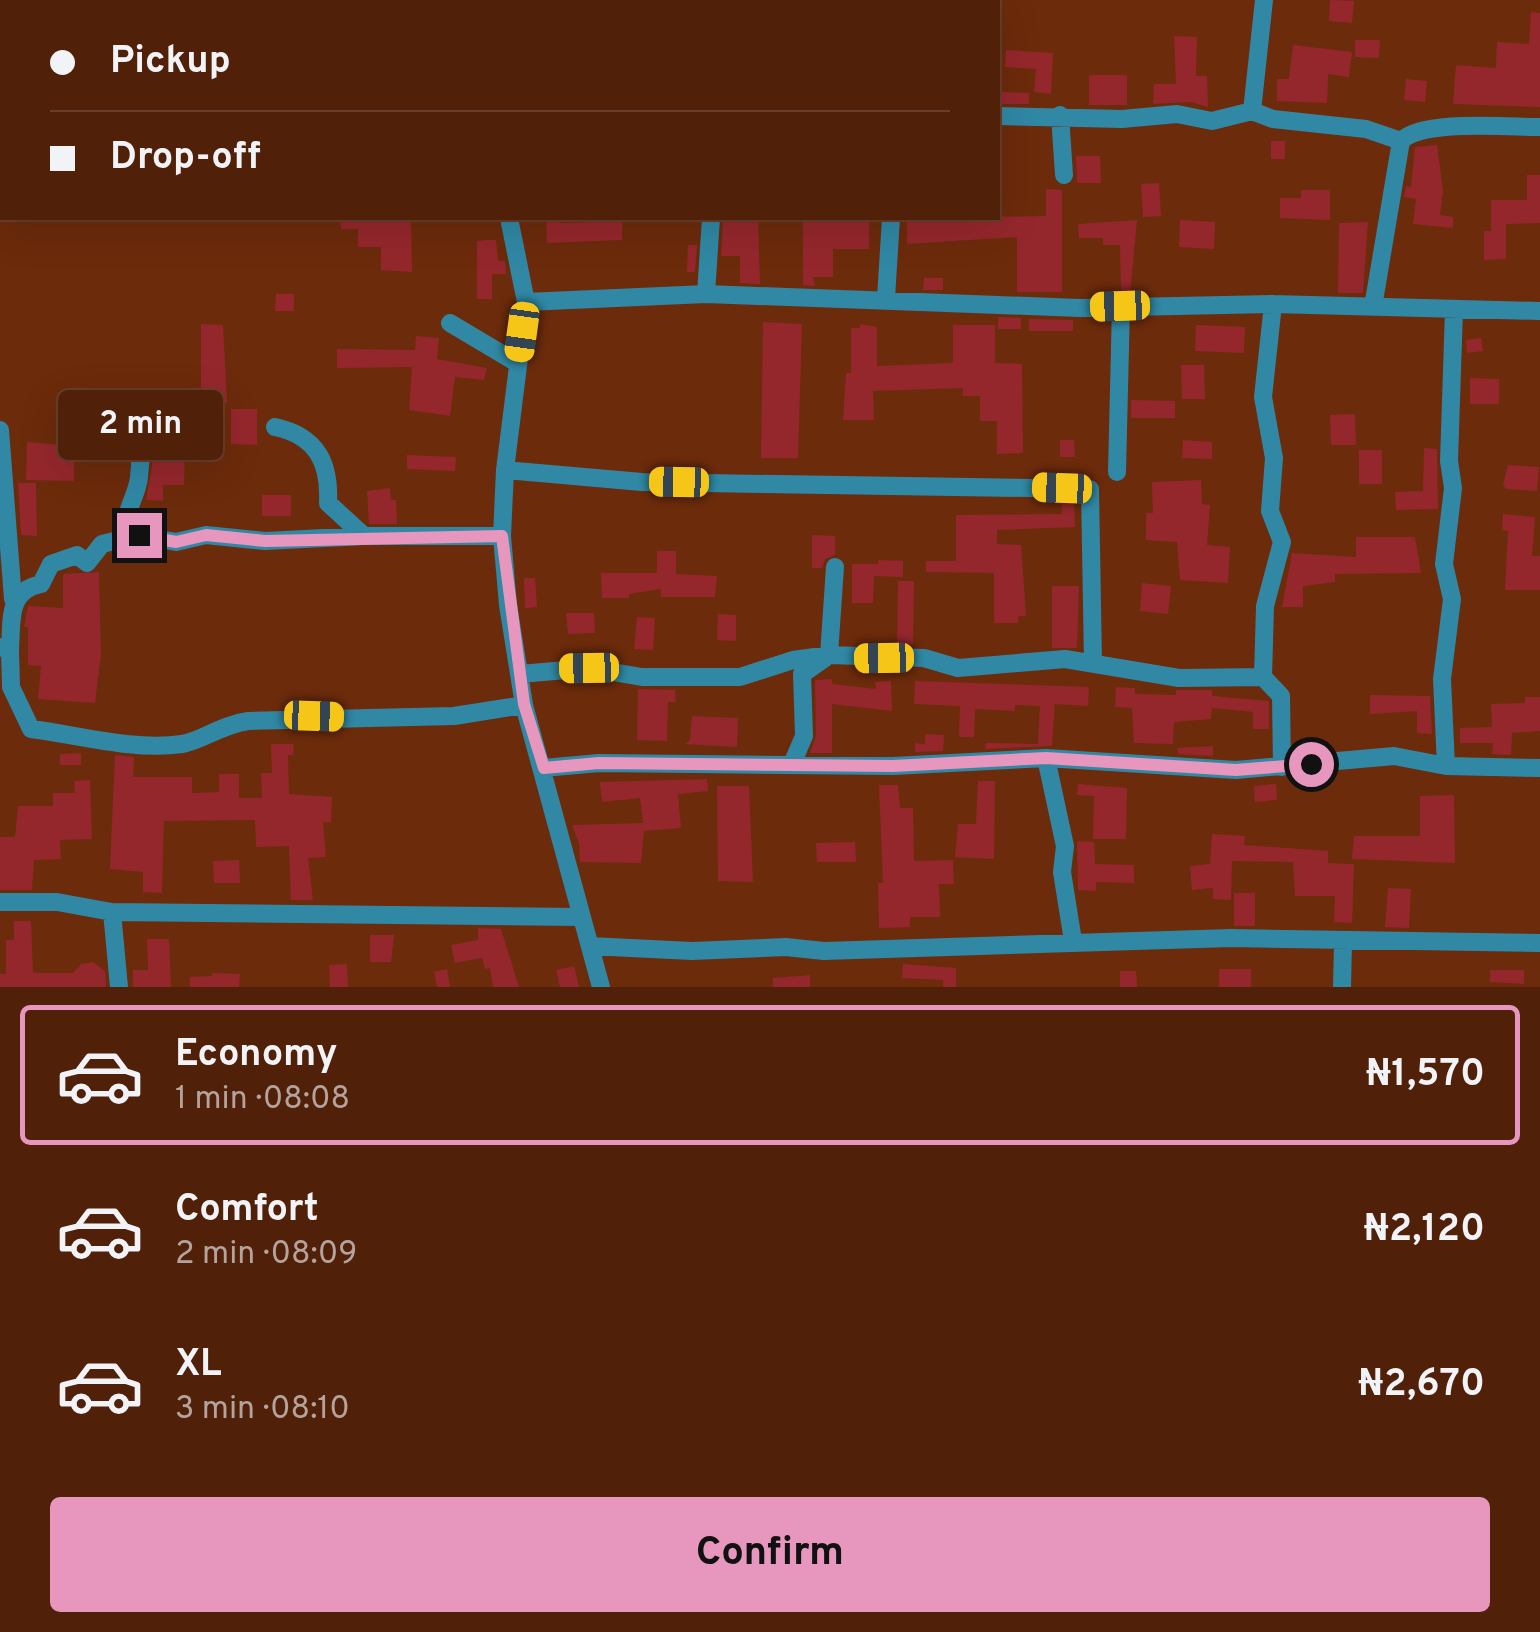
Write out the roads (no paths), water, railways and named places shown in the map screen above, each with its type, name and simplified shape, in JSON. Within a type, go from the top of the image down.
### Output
[{"type":"street","points":[[1252,111],[1264,0]]},
{"type":"street","points":[[1000,116],[1060,114],[1122,120],[1177,114],[1212,121],[1252,111],[1273,119],[1366,129],[1401,141]]},
{"type":"street","points":[[1060,114],[1064,175]]},
{"type":"street","points":[[1373,307],[1401,141],[1412,132],[1434,128],[1540,127]]},
{"type":"street","points":[[509,220],[526,302],[505,470],[502,536],[524,704],[601,987]]},
{"type":"street","points":[[706,294],[711,220]]},
{"type":"street","points":[[886,298],[891,220]]},
{"type":"street","points":[[526,302],[706,294],[1120,306],[1273,304],[1540,311]]},
{"type":"street","points":[[1273,304],[1263,397],[1274,458],[1270,511],[1282,542],[1265,606],[1263,677],[1281,696],[1282,767]]},
{"type":"street","points":[[1117,472],[1120,306]]},
{"type":"street","points":[[1446,766],[1442,679],[1452,600],[1444,564],[1453,488],[1449,450],[1454,310]]},
{"type":"street","points":[[450,323],[517,362]]},
{"type":"street","points":[[139,535],[127,516],[139,477],[138,454],[151,426],[166,413],[187,409]]},
{"type":"street","points":[[275,428],[292,431],[320,454],[328,472],[328,503],[364,536]]},
{"type":"street","points":[[0,430],[14,599],[5,648],[11,687],[31,729],[153,746],[191,742],[221,725],[248,720],[454,716],[524,704]]},
{"type":"street","points":[[505,470],[642,482],[1090,489],[1093,663]]},
{"type":"street","points":[[14,599],[26,587],[40,584],[50,564],[77,555],[87,563],[102,544],[139,535],[176,542],[206,535],[265,541],[502,536]]},
{"type":"street","points":[[830,654],[836,567]]},
{"type":"street","points":[[520,674],[589,668],[642,676],[740,677],[793,660],[830,654],[924,658],[958,668],[1064,659],[1178,678],[1263,677]]},
{"type":"street","points":[[792,764],[804,736],[802,674],[830,654]]},
{"type":"street","points":[[544,768],[599,763],[893,766],[1046,758],[1236,770],[1394,756],[1446,766],[1540,768]]},
{"type":"street","points":[[1046,758],[1064,846],[1062,872],[1073,941]]},
{"type":"street","points":[[0,902],[57,902],[112,912],[580,917]]},
{"type":"street","points":[[112,912],[119,987]]},
{"type":"street","points":[[590,946],[865,951],[1073,941],[1540,943]]},
{"type":"street","points":[[1342,987],[1343,942]]}]
